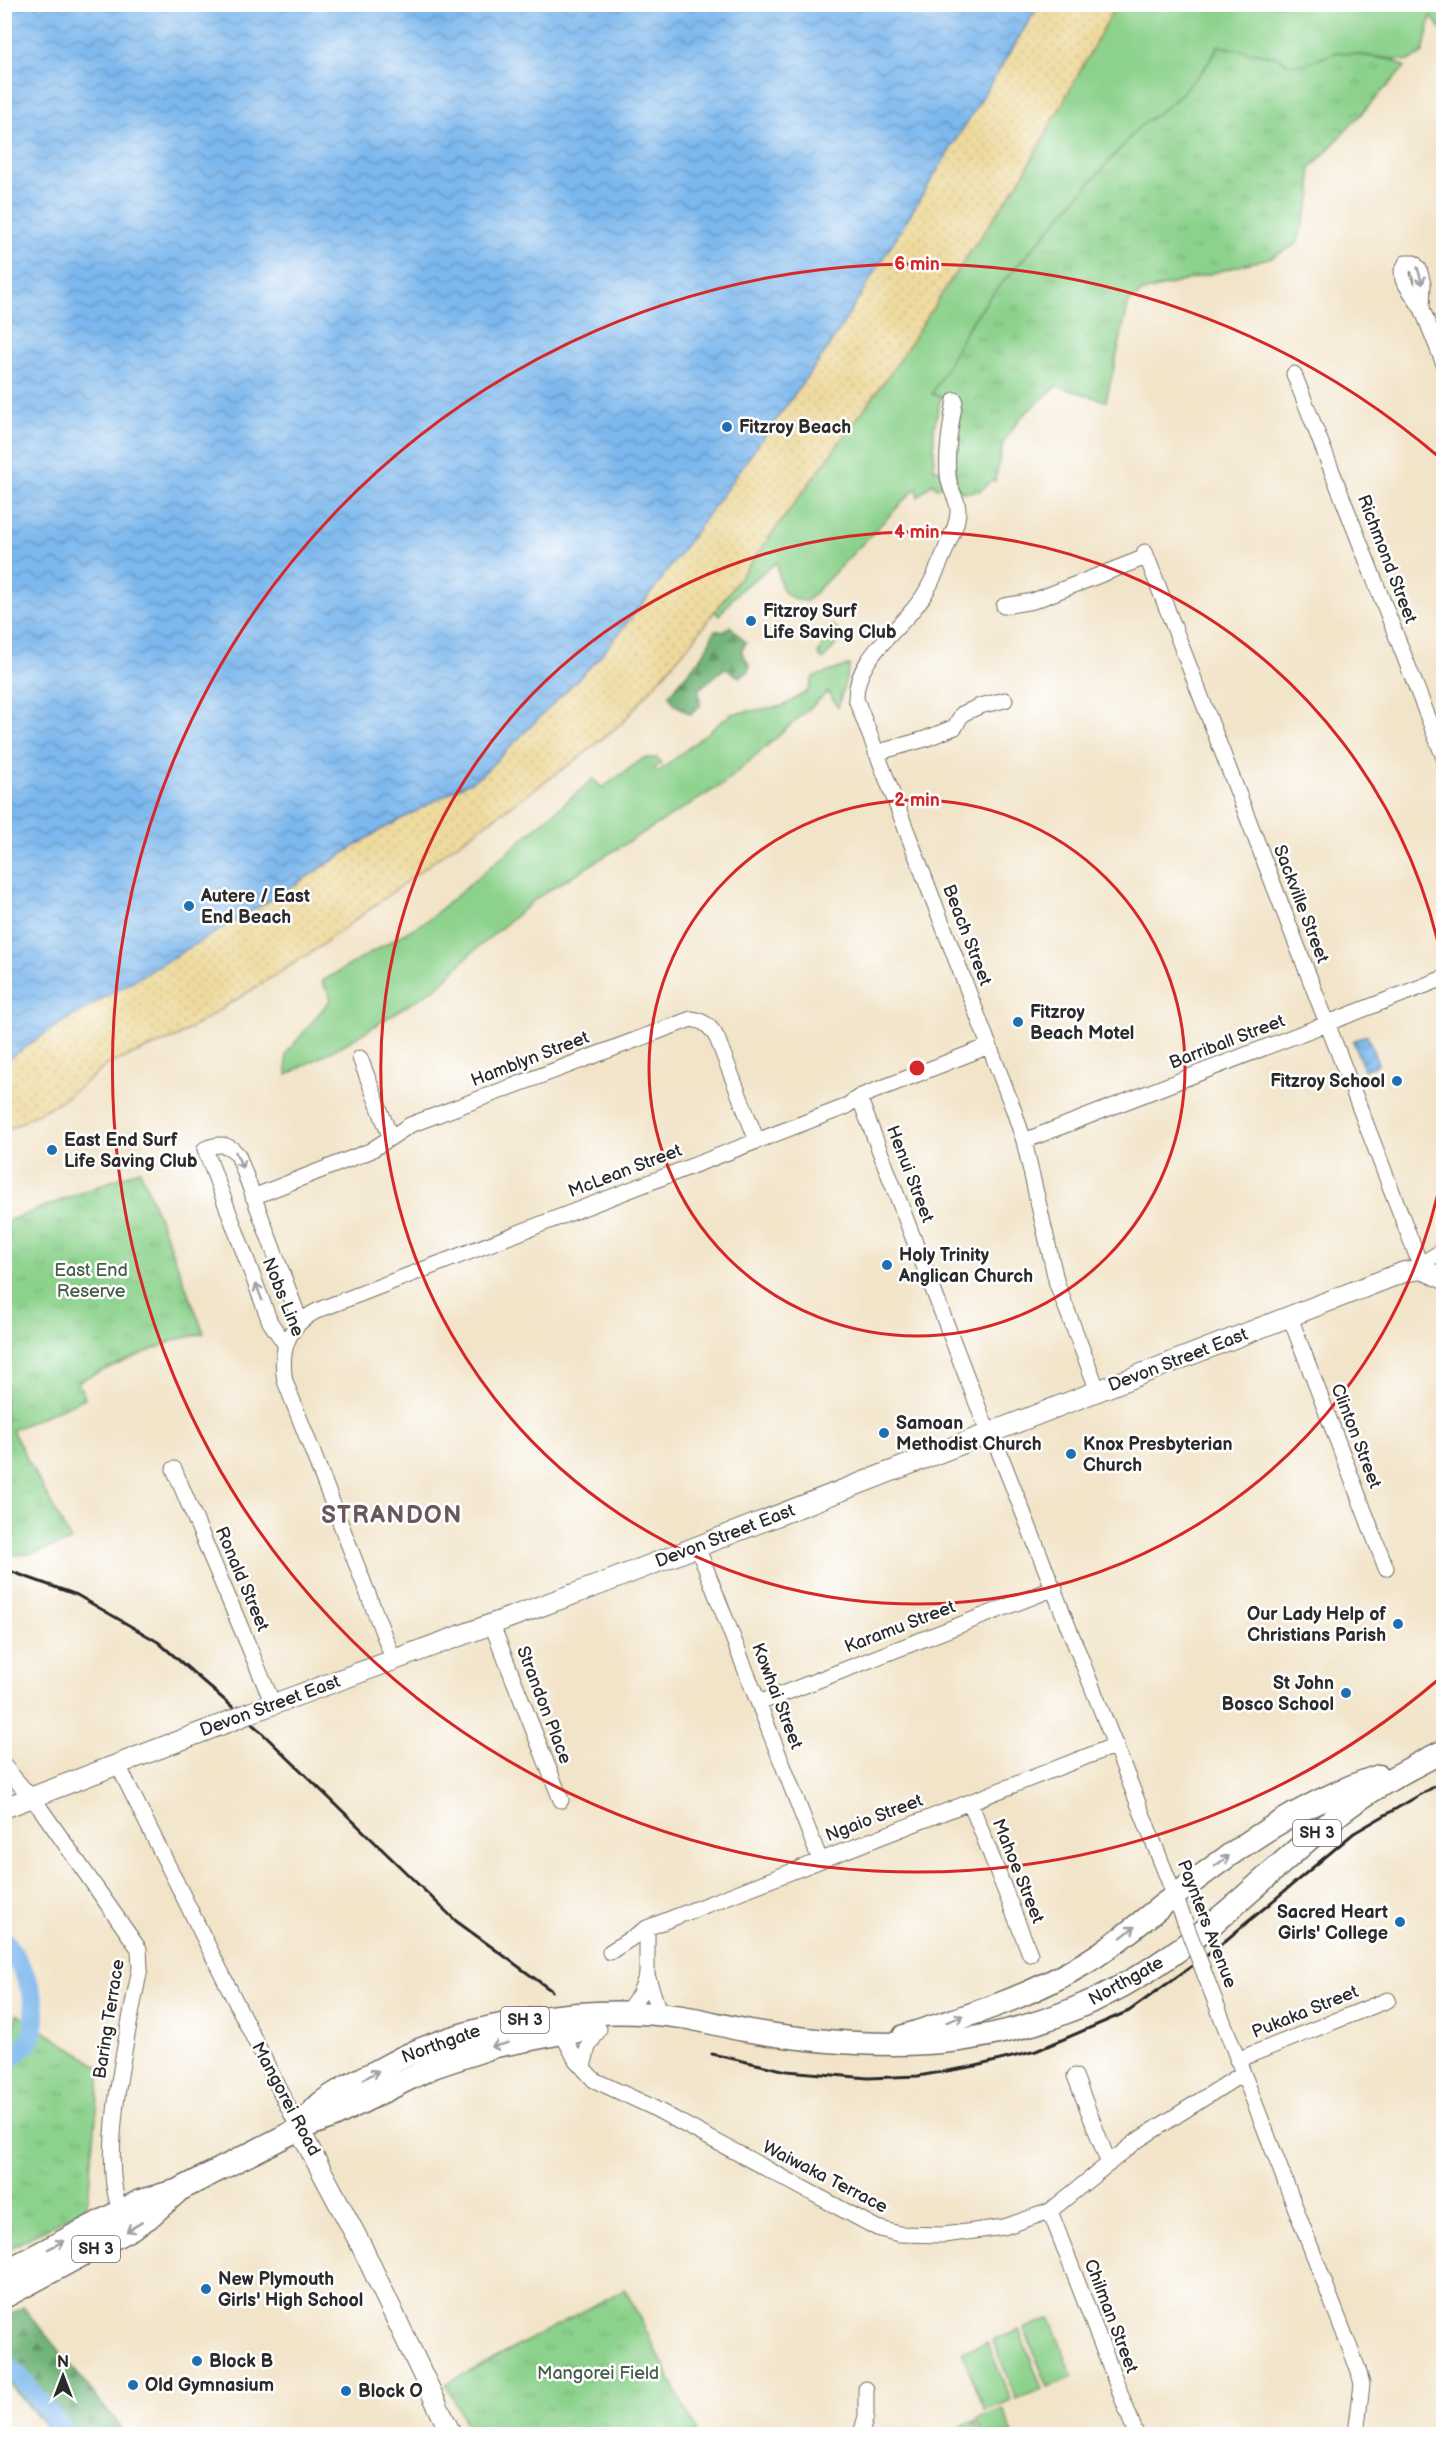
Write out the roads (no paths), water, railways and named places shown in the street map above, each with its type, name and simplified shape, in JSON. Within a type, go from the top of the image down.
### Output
[{"type":"highway","name":"Northgate","points":[[299,2129],[320,2104],[407,2055],[449,2038],[490,2026],[532,2019],[625,2014],[660,2015],[746,2030],[858,2043],[928,2043],[995,2034],[1058,2015],[1118,1989],[1172,1954],[1337,1816],[1392,1778],[1443,1751]]},
{"type":"highway","points":[[858,2043],[901,2037],[1044,1986],[1107,1949],[1174,1895],[1290,1814],[1342,1790],[1421,1762]]},
{"type":"highway","name":"Northgate","points":[[4,2272],[140,2201],[180,2190],[299,2129],[334,2116],[433,2067],[496,2046],[562,2032],[599,2029],[746,2030]]},
{"type":"highway","name":"Northgate","points":[[4,2297],[132,2228],[148,2218],[180,2190]]},
{"type":"main road","points":[[1422,1269],[1443,1279]]},
{"type":"main road","name":"Devon Street East","points":[[4,1808],[273,1704],[492,1625],[1404,1272],[1422,1269]]},
{"type":"main road","name":"Mangorei Road","points":[[299,2129],[361,2245],[451,2434]]},
{"type":"street","points":[[1422,309],[1443,364]]},
{"type":"street","name":"Richmond Street","points":[[1294,374],[1443,759]]},
{"type":"street","name":"Beach Street","points":[[955,400],[949,435],[948,472],[949,486],[958,500],[959,516],[922,597],[872,656],[858,678],[856,699],[1024,1141],[1057,1284],[1098,1391]]},
{"type":"street","name":"Sackville Street","points":[[1004,606],[1033,601],[1145,555],[1422,1269]]},
{"type":"street","points":[[876,753],[935,735],[954,727],[962,714],[980,706],[1005,700]]},
{"type":"street","name":"Barriball Street","points":[[1024,1141],[1443,978]]},
{"type":"street","name":"Hamblyn Street","points":[[253,1197],[338,1166],[370,1151],[410,1125],[691,1019],[702,1021],[711,1027],[717,1038],[757,1141]]},
{"type":"street","name":"McLean Street","points":[[285,1344],[300,1321],[321,1309],[845,1107],[859,1097],[989,1046]]},
{"type":"street","points":[[360,1058],[390,1136]]},
{"type":"street","name":"Henui Street","points":[[859,1097],[990,1433]]},
{"type":"street","name":"Nobs Line","points":[[300,1321],[238,1155],[233,1149],[220,1144],[206,1149],[270,1322],[285,1344],[283,1367],[288,1390],[394,1661]]},
{"type":"street","points":[[1422,1269],[1429,1259],[1443,1250]]},
{"type":"street","name":"Clinton Street","points":[[1290,1317],[1386,1569]]},
{"type":"street","name":"Paynters Avenue","points":[[990,1433],[1055,1588],[1358,2369],[1362,2385],[1356,2434]]},
{"type":"street","name":"Ronald Street","points":[[174,1469],[273,1704]]},
{"type":"street","name":"Kowhai Street","points":[[697,1546],[820,1860]]},
{"type":"street","name":"Karamu Street","points":[[759,1703],[1055,1588]]},
{"type":"street","name":"Strandon Place","points":[[492,1625],[561,1800]]},
{"type":"street","name":"Ngaio Street","points":[[610,1952],[647,1928],[1116,1746]]},
{"type":"street","name":"Mangorei Road","points":[[118,1765],[299,2129]]},
{"type":"street","name":"Baring Terrace","points":[[4,1766],[32,1797],[139,1949],[140,1968],[114,2129],[113,2190],[121,2212]]},
{"type":"street","name":"Mahoe Street","points":[[970,1802],[1030,1954]]},
{"type":"street","points":[[647,1928],[647,1975],[660,2015]]},
{"type":"street","points":[[625,2014],[639,1995],[647,1975]]},
{"type":"street","name":"Pukaka Street","points":[[1240,2067],[1388,2000]]},
{"type":"street","points":[[583,2067],[588,2047],[599,2029]]},
{"type":"street","name":"Waiwaka Terrace","points":[[562,2032],[583,2067],[594,2080],[650,2106],[877,2228],[899,2234],[944,2235],[1004,2227],[1050,2211],[1138,2140],[1240,2067]]},
{"type":"street","points":[[1075,2076],[1109,2164]]},
{"type":"street","name":"Chilman Street","points":[[1050,2211],[1136,2434]]},
{"type":"street","points":[[861,2434],[866,2416],[866,2389]]},
{"type":"water","points":[[5,4],[1039,5],[830,345],[655,588],[598,659],[481,776],[377,832],[279,895],[61,1023],[5,1061]]},
{"type":"water","points":[[1367,1035],[1378,1064],[1364,1070],[1353,1041]]},
{"type":"waterway","points":[[4,1941],[24,1974],[35,2012],[31,2037],[4,2064]]},
{"type":"waterway","points":[[4,2362],[18,2375],[66,2434]]},
{"type":"railway","points":[[4,1569],[77,1595],[158,1642],[260,1731],[456,1921],[552,1991]]},
{"type":"railway","points":[[712,2054],[787,2071],[868,2078],[918,2076],[976,2066],[1036,2051],[1129,2011],[1213,1951],[1354,1833],[1444,1781]]},
{"type":"place","name":"Fitzroy Beach","points":[[727,427]]},
{"type":"place","name":"Fitzroy Surf Life Saving Club","points":[[751,621]]},
{"type":"place","name":"Autere / East End Beach","points":[[189,906]]},
{"type":"place","name":"Fitzroy Beach Motel","points":[[1018,1022]]},
{"type":"place","name":"Fitzroy School","points":[[1397,1081]]},
{"type":"place","name":"East End Surf Life Saving Club","points":[[52,1150]]},
{"type":"place","name":"Holy Trinity Anglican Church","points":[[887,1265]]},
{"type":"place","name":"Samoan Methodist Church","points":[[884,1433]]},
{"type":"place","name":"Knox Presbyterian Church","points":[[1071,1454]]},
{"type":"place","name":"Our Lady Help of Christians Parish","points":[[1398,1624]]},
{"type":"place","name":"St John Bosco School","points":[[1346,1693]]},
{"type":"place","name":"Sacred Heart Girls' College","points":[[1400,1922]]},
{"type":"place","name":"New Plymouth Girls' High School","points":[[206,2289]]},
{"type":"place","name":"Block B","points":[[197,2361]]},
{"type":"place","name":"Old Gymnasium","points":[[133,2385]]},
{"type":"place","name":"Block O","points":[[346,2391]]},
{"type":"district","name":"STRANDON","points":[[392,1515]]},
{"type":"park label","name":"East End Reserve","points":[[91,1280]]},
{"type":"park label","name":"Mangorei Field","points":[[598,2373]]}]
